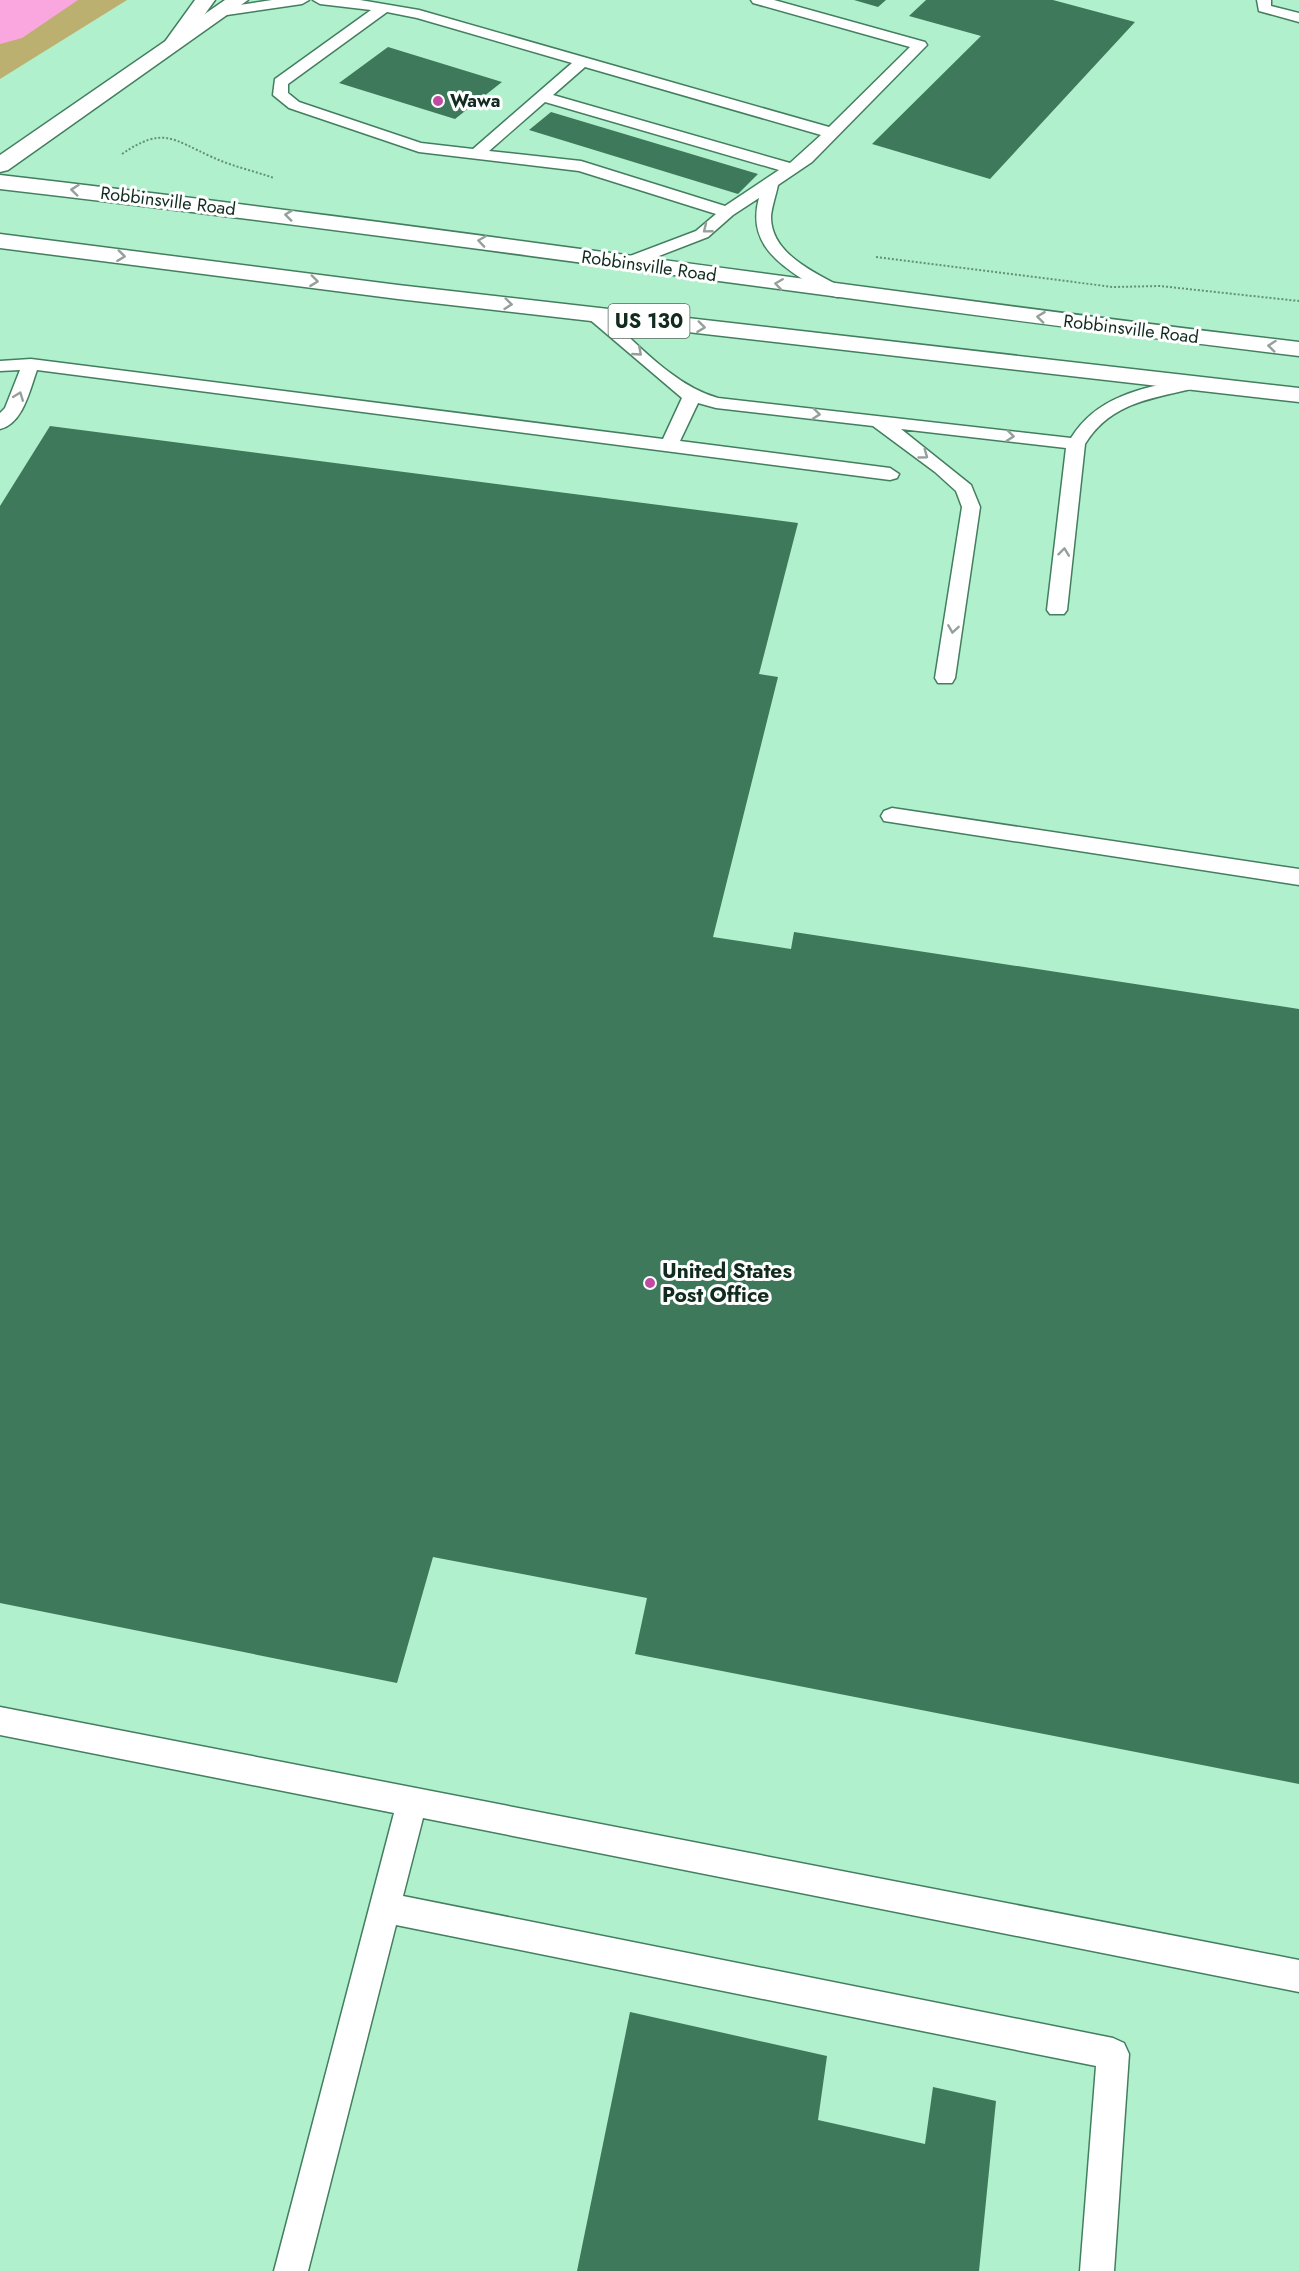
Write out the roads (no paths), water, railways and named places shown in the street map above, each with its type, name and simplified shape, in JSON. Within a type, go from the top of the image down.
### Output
[{"type":"main road","points":[[0,165],[174,43],[213,6],[238,0]]},
{"type":"main road","name":"Robbinsville Road","points":[[0,182],[396,228],[837,292],[1299,349]]},
{"type":"main road","name":"US 130","points":[[0,241],[594,314],[1299,395]]},
{"type":"main road","points":[[8,264],[85,252]]},
{"type":"lane","points":[[213,6],[302,0]]},
{"type":"lane","points":[[321,0],[384,7],[419,14],[831,133]]},
{"type":"lane","points":[[368,0],[384,7]]},
{"type":"lane","points":[[628,263],[702,234],[727,212],[806,159],[920,45],[758,0]]},
{"type":"lane","points":[[1264,0],[1264,8],[1299,18]]},
{"type":"lane","points":[[384,7],[280,82],[280,95],[294,105],[419,147],[581,166],[727,212]]},
{"type":"lane","points":[[475,155],[583,61]]},
{"type":"lane","points":[[544,97],[791,168]]},
{"type":"lane","points":[[771,182],[763,219],[769,243],[788,261],[837,292]]},
{"type":"lane","points":[[594,314],[692,396],[716,403],[1076,444]]},
{"type":"lane","points":[[0,366],[31,364],[890,474]]},
{"type":"lane","points":[[0,424],[13,411],[31,364]]},
{"type":"lane","points":[[1057,610],[1076,444],[1084,426],[1099,412],[1141,394],[1194,383]]},
{"type":"lane","points":[[669,445],[692,396]]},
{"type":"lane","points":[[877,421],[941,468],[964,489],[971,507],[945,678]]},
{"type":"lane","points":[[892,816],[1299,877]]},
{"type":"lane","points":[[0,1721],[1299,1976]]},
{"type":"lane","points":[[291,2271],[412,1802]]},
{"type":"lane","points":[[384,1907],[1113,2054],[1097,2271]]},
{"type":"place","name":"Wawa","points":[[438,101]]},
{"type":"place","name":"United States Post Office","points":[[650,1283]]}]
